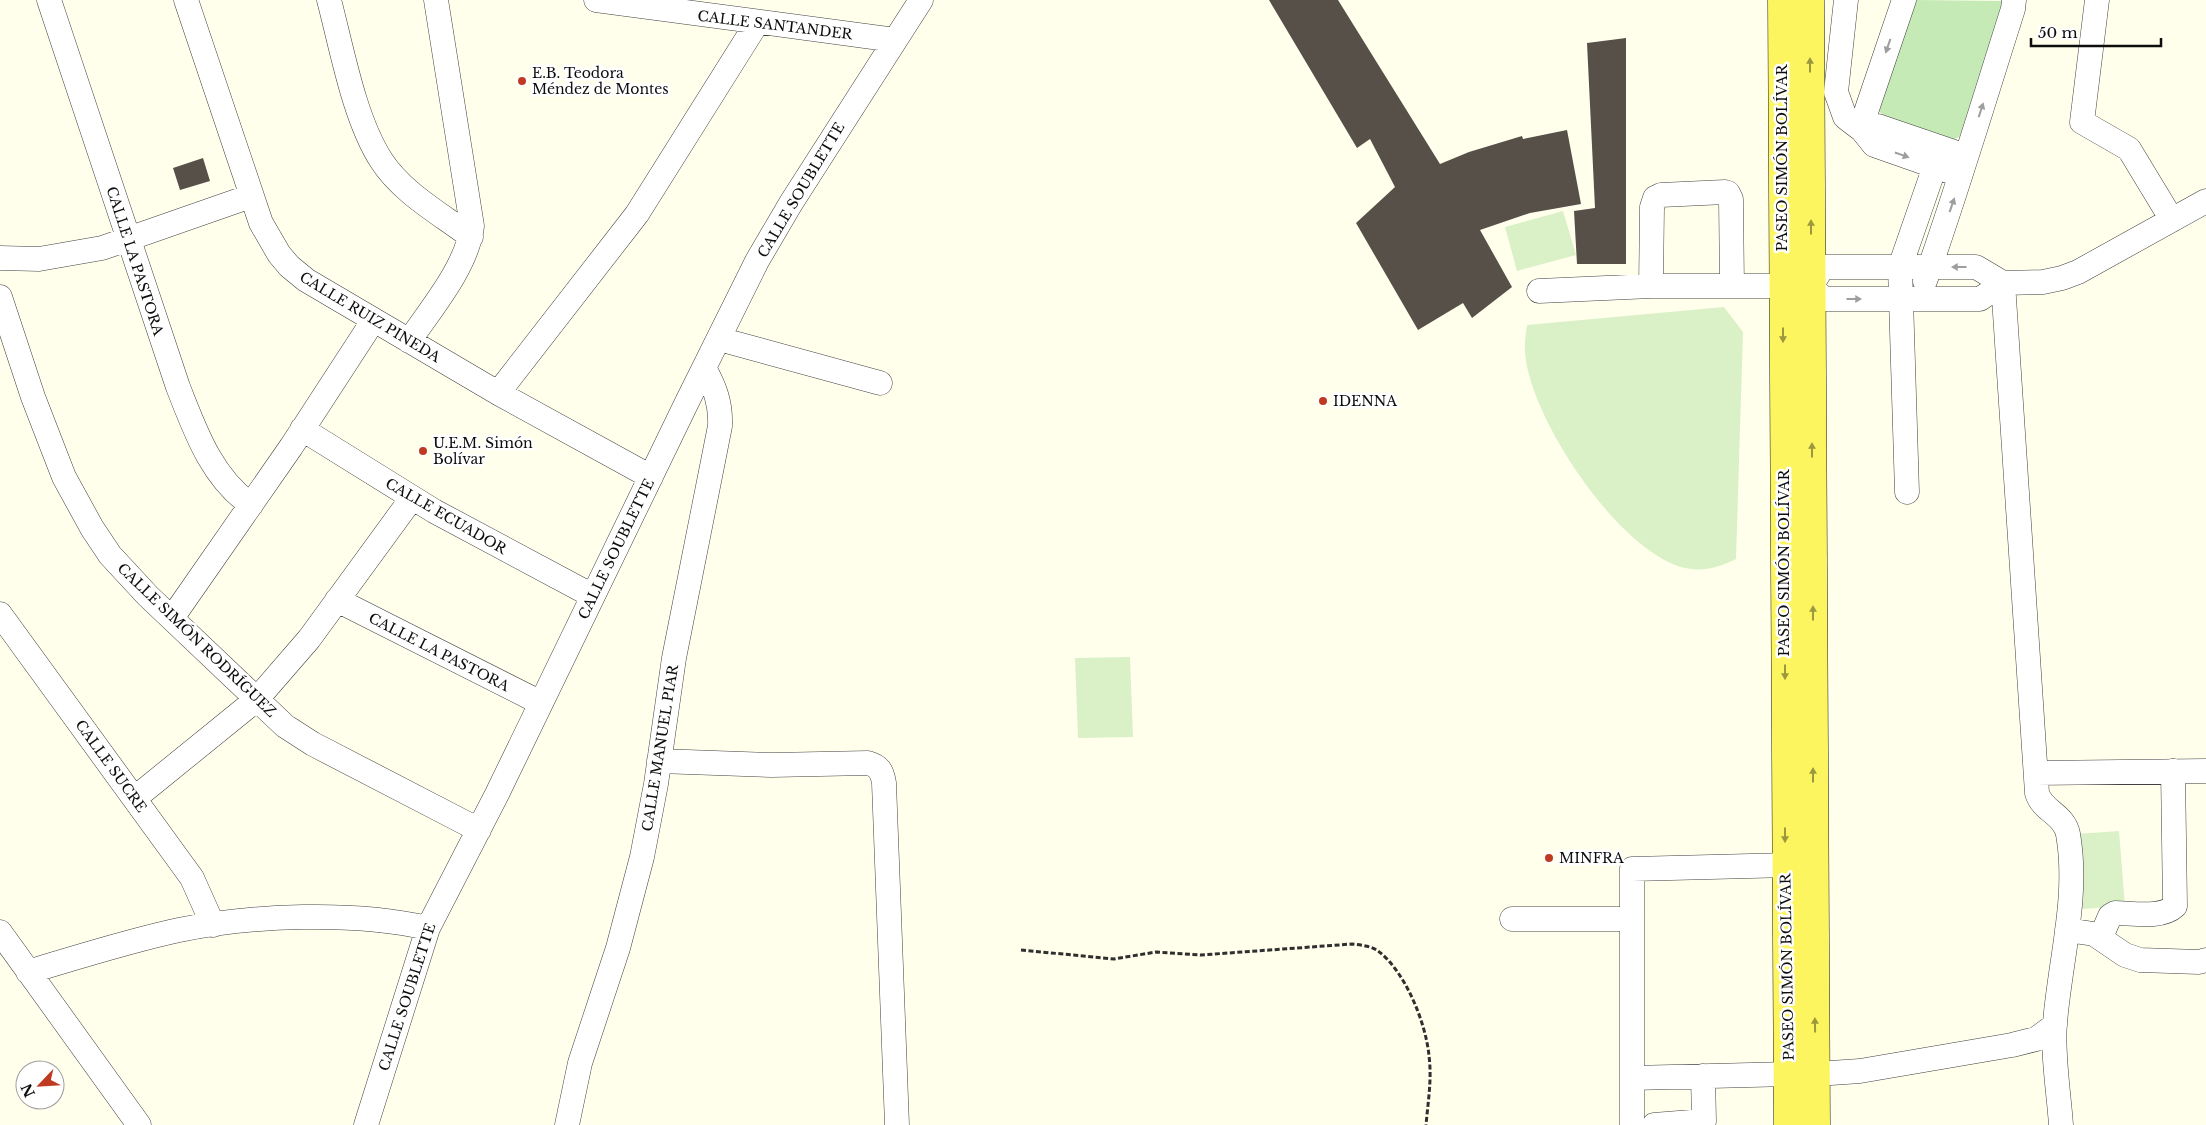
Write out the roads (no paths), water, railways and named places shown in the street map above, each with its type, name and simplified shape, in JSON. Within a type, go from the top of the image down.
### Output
[{"type":"main road","name":"PASEO SIMÓN BOLÍVAR","points":[[1782,0],[1782,286],[1788,1125]]},
{"type":"main road","name":"PASEO SIMÓN BOLÍVAR","points":[[1810,0],[1816,1125]]},
{"type":"main road","points":[[1782,286],[1811,286]]},
{"type":"main road","points":[[1788,1074],[1816,1074]]},
{"type":"street","name":"CALLE LA PASTORA","points":[[49,0],[178,387],[192,421],[223,479],[237,495],[251,505]]},
{"type":"street","name":"CALLE RUIZ PINEDA","points":[[186,0],[251,196],[270,242],[289,266],[306,280],[498,393],[651,477]]},
{"type":"street","points":[[329,0],[360,112],[381,160],[404,186],[471,237]]},
{"type":"street","points":[[409,341],[451,278],[471,237],[468,197],[436,0]]},
{"type":"street","name":"CALLE SANTANDER","points":[[596,0],[895,40]]},
{"type":"street","name":"CALLE SOUBLETTE","points":[[366,1125],[428,928],[541,703],[704,368],[757,261],[791,203],[921,0]]},
{"type":"street","points":[[1846,0],[1836,92],[1845,117],[1862,130],[1874,145],[1934,166],[1963,166]]},
{"type":"street","points":[[1862,130],[1867,109],[1904,0]]},
{"type":"street","points":[[1910,299],[1930,267],[2014,9],[2014,0]]},
{"type":"street","points":[[2097,0],[2082,122],[2129,149],[2172,220]]},
{"type":"street","points":[[498,393],[637,214],[758,23]]},
{"type":"street","points":[[1862,130],[1878,126],[1963,166]]},
{"type":"street","points":[[1907,492],[1910,299],[1900,267],[1934,166]]},
{"type":"street","points":[[1651,286],[1652,207],[1655,198],[1725,192],[1728,193],[1731,200],[1732,286]]},
{"type":"street","points":[[0,258],[39,259],[82,253],[128,240],[251,196]]},
{"type":"street","points":[[2003,284],[1976,267],[1823,267],[1811,286],[1824,299],[1980,300],[2003,284],[2062,278],[2092,266],[2206,201]]},
{"type":"street","points":[[2003,284],[2038,797],[2064,822],[2068,836],[2072,890],[2055,1025],[2061,1125]]},
{"type":"street","points":[[1539,291],[1651,286],[1782,286]]},
{"type":"street","name":"CALLE SIMÓN RODRÍGUEZ","points":[[0,297],[33,397],[64,477],[77,505],[110,555],[172,618],[285,726],[313,744],[478,830]]},
{"type":"street","points":[[172,618],[251,505],[373,320]]},
{"type":"street","points":[[719,339],[880,383]]},
{"type":"street","name":"CALLE MANUEL PIAR","points":[[567,1125],[580,1063],[618,948],[642,857],[659,761],[674,658],[720,426],[720,408],[715,387],[704,368]]},
{"type":"street","name":"CALLE ECUADOR","points":[[302,429],[434,512],[593,596]]},
{"type":"street","points":[[135,798],[257,699],[286,668],[412,498]]},
{"type":"street","name":"CALLE LA PASTORA","points":[[337,600],[541,703]]},
{"type":"street","name":"CALLE SUCRE","points":[[0,614],[192,878],[213,925]]},
{"type":"street","points":[[659,761],[772,765],[856,762],[875,765],[881,770],[884,792],[897,1125]]},
{"type":"street","points":[[2101,936],[2110,916],[2115,913],[2159,913],[2175,906],[2177,902],[2173,771]]},
{"type":"street","points":[[2036,773],[2206,771]]},
{"type":"street","points":[[1632,1125],[1632,869],[1786,865]]},
{"type":"street","points":[[28,972],[178,930],[213,925],[271,919],[374,918],[428,928]]},
{"type":"street","points":[[1512,919],[1632,919]]},
{"type":"street","points":[[2067,930],[2101,936],[2125,955],[2140,960],[2199,962],[2206,960]]},
{"type":"street","points":[[0,932],[139,1125]]},
{"type":"street","points":[[1816,1074],[1860,1071],[2012,1045],[2036,1039],[2055,1025]]},
{"type":"street","points":[[1632,1078],[1788,1074]]},
{"type":"street","points":[[1654,1125],[1704,1121],[1703,1076]]},
{"type":"place","name":"E.B. Teodora Méndez de Montes","points":[[522,81]]},
{"type":"place","name":"IDENNA","points":[[1323,401]]},
{"type":"place","name":"U.E.M. Simón Bolívar","points":[[423,451]]},
{"type":"place","name":"MINFRA","points":[[1549,858]]}]
